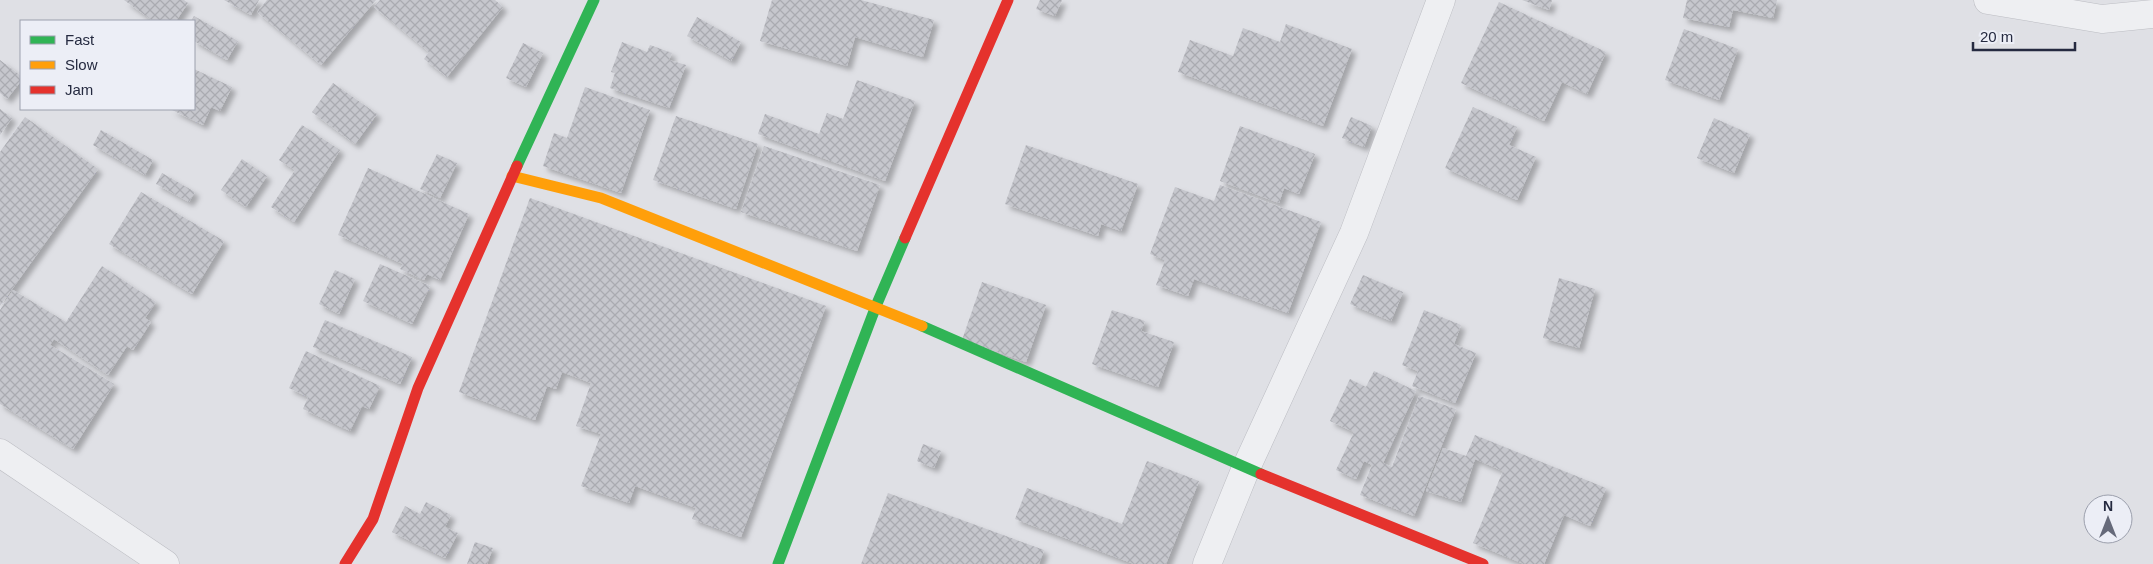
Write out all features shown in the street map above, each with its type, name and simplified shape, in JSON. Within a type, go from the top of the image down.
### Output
[{"type":"street","points":[[345,564],[373,519],[418,388],[512,176],[594,0]]},
{"type":"street","points":[[778,564],[876,306],[1008,0]]},
{"type":"street","points":[[1207,564],[1246,468],[1354,233],[1441,0]]},
{"type":"street","points":[[1988,0],[2102,19],[2153,14]]},
{"type":"street","points":[[512,176],[552,184],[601,198],[876,306],[1246,468],[1483,564]]},
{"type":"street","points":[[0,453],[165,564]]},
{"type":"building","points":[[124,0],[184,0],[188,3],[177,20],[152,20]]},
{"type":"building","points":[[224,0],[259,0],[251,15]]},
{"type":"building","points":[[267,0],[376,0],[321,65],[257,12]]},
{"type":"building","points":[[380,0],[495,0],[503,7],[447,77],[424,59],[429,52],[374,7]]},
{"type":"building","points":[[772,0],[861,0],[934,20],[923,57],[855,37],[847,66],[760,41]]},
{"type":"building","points":[[1040,0],[1062,0],[1055,16],[1036,9]]},
{"type":"building","points":[[1522,0],[1552,0],[1549,10]]},
{"type":"building","points":[[1687,0],[1777,0],[1773,18],[1733,10],[1729,27],[1683,18]]},
{"type":"building","points":[[1499,2],[1606,52],[1587,94],[1562,82],[1544,121],[1461,83]]},
{"type":"building","points":[[194,16],[238,41],[227,60],[195,42],[195,20],[192,20]]},
{"type":"building","points":[[697,17],[741,42],[731,61],[687,36]]},
{"type":"building","points":[[1286,24],[1352,49],[1323,126],[1178,72],[1190,40],[1233,56],[1243,28],[1280,42]]},
{"type":"building","points":[[1684,29],[1738,49],[1719,100],[1665,80]]},
{"type":"building","points":[[622,42],[647,52],[650,45],[672,53],[669,60],[686,65],[669,108],[610,88],[615,73],[611,72]]},
{"type":"building","points":[[523,43],[543,53],[526,87],[506,78]]},
{"type":"building","points":[[0,60],[20,75],[20,82],[7,99],[0,93]]},
{"type":"building","points":[[195,69],[232,87],[220,111],[211,107],[203,125],[172,110],[195,110]]},
{"type":"building","points":[[857,80],[915,101],[885,181],[758,134],[765,114],[819,134],[827,113],[843,119]]},
{"type":"building","points":[[333,83],[377,114],[355,144],[312,112]]},
{"type":"building","points":[[585,87],[650,110],[621,193],[543,166],[554,133],[567,138]]},
{"type":"building","points":[[1473,107],[1517,127],[1509,145],[1536,157],[1517,200],[1445,168]]},
{"type":"building","points":[[0,109],[12,118],[0,135]]},
{"type":"building","points":[[676,116],[758,144],[736,209],[653,180]]},
{"type":"building","points":[[25,117],[98,169],[0,306],[0,152]]},
{"type":"building","points":[[1351,117],[1372,126],[1364,147],[1342,138]]},
{"type":"building","points":[[1714,118],[1750,134],[1734,173],[1697,158]]},
{"type":"building","points":[[302,125],[340,150],[294,222],[271,207],[295,170],[279,160]]},
{"type":"building","points":[[1240,126],[1315,154],[1299,194],[1284,188],[1279,203],[1220,181]]},
{"type":"building","points":[[101,130],[153,160],[145,175],[93,145]]},
{"type":"building","points":[[1026,145],[1138,184],[1121,231],[1101,224],[1098,236],[1005,204]]},
{"type":"building","points":[[764,146],[880,185],[857,251],[741,212]]},
{"type":"building","points":[[437,154],[457,163],[440,198],[420,189]]},
{"type":"building","points":[[242,159],[267,176],[246,207],[221,190]]},
{"type":"building","points":[[368,168],[469,214],[440,280],[427,274],[424,280],[400,269],[403,264],[338,235]]},
{"type":"building","points":[[162,173],[195,192],[189,202],[156,184]]},
{"type":"building","points":[[1220,185],[1321,222],[1288,313],[1194,279],[1188,296],[1156,285],[1165,260],[1150,254],[1175,187],[1214,201]]},
{"type":"building","points":[[141,192],[224,241],[192,294],[109,244]]},
{"type":"building","points":[[530,198],[826,306],[741,537],[692,519],[696,508],[635,486],[629,503],[581,486],[601,434],[576,426],[591,383],[562,372],[556,389],[547,386],[535,420],[459,392]]},
{"type":"building","points":[[380,264],[430,286],[412,324],[363,301]]},
{"type":"building","points":[[102,266],[156,302],[145,318],[151,322],[133,350],[127,346],[108,375],[54,339],[50,345],[114,384],[73,449],[0,404],[0,310],[13,290],[66,322]]},
{"type":"building","points":[[335,270],[355,279],[339,314],[319,304]]},
{"type":"building","points":[[1363,275],[1403,292],[1391,321],[1350,304]]},
{"type":"building","points":[[1559,278],[1595,289],[1579,348],[1543,338]]},
{"type":"building","points":[[982,282],[1046,305],[1026,362],[962,340]]},
{"type":"building","points":[[1112,310],[1145,321],[1141,331],[1174,342],[1158,387],[1092,364]]},
{"type":"building","points":[[1424,310],[1461,325],[1454,344],[1476,353],[1455,403],[1412,386],[1418,371],[1402,365]]},
{"type":"building","points":[[325,320],[412,357],[400,384],[313,347]]},
{"type":"building","points":[[306,351],[380,386],[369,409],[362,406],[350,431],[303,409],[308,397],[289,388]]},
{"type":"building","points":[[1374,371],[1416,391],[1383,463],[1392,467],[1419,396],[1456,409],[1414,516],[1360,495],[1372,465],[1364,461],[1356,479],[1336,470],[1354,432],[1330,421],[1350,379],[1366,387]]},
{"type":"building","points":[[1475,435],[1606,488],[1590,526],[1564,515],[1544,564],[1524,564],[1473,543],[1503,471],[1475,459],[1461,502],[1426,491],[1443,448],[1466,456]]},
{"type":"building","points":[[923,444],[941,451],[934,468],[917,461]]},
{"type":"building","points":[[1147,461],[1199,481],[1166,564],[1134,564],[1015,519],[1027,488],[1122,524]]},
{"type":"building","points":[[888,493],[1044,550],[1039,564],[861,564]]},
{"type":"building","points":[[426,502],[451,515],[445,527],[458,533],[445,558],[392,532],[405,506],[420,514]]},
{"type":"building","points":[[475,542],[493,548],[487,564],[467,564]]},
{"type":"traffic: fast","points":[[517,166],[594,0]]},
{"type":"traffic: fast","points":[[778,564],[876,306],[905,238]]},
{"type":"traffic: fast","points":[[922,326],[1261,474]]},
{"type":"traffic: slow","points":[[512,176],[601,198],[922,326]]},
{"type":"traffic: jam","points":[[905,238],[1008,0]]},
{"type":"traffic: jam","points":[[345,564],[373,519],[418,388],[517,166]]},
{"type":"traffic: jam","points":[[1261,474],[1483,564]]}]
